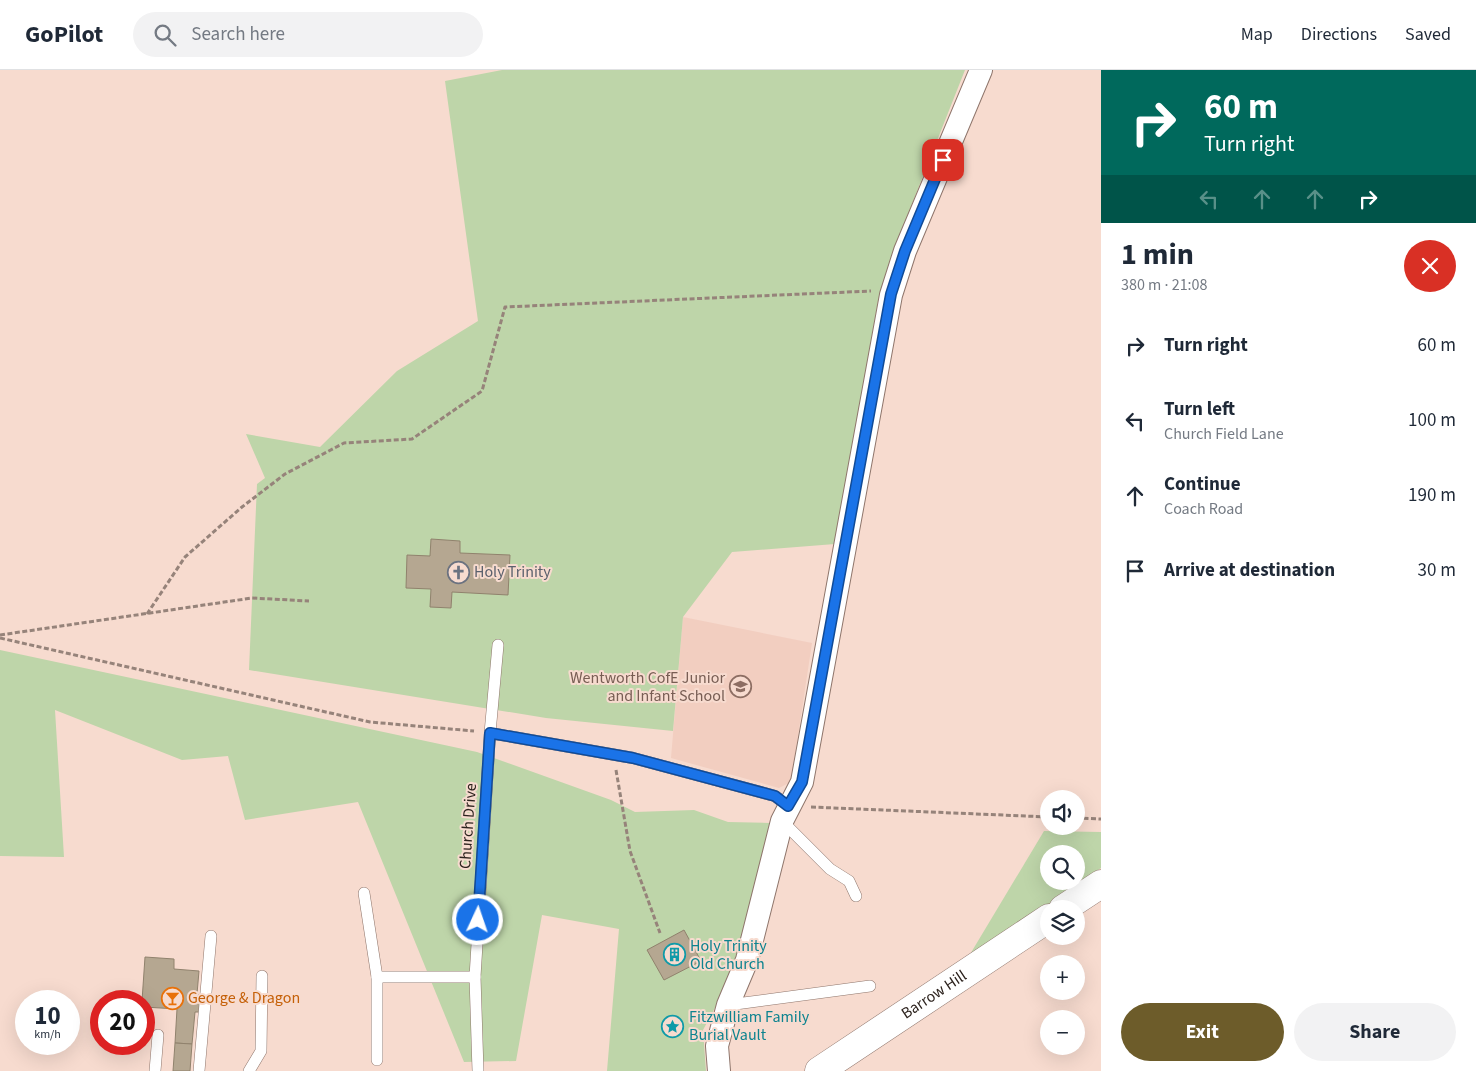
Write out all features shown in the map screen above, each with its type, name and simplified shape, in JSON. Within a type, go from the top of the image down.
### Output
[{"type":"main road","points":[[1077,900],[1101,884]]},
{"type":"main road","name":"Barrow Hill","points":[[819,1071],[1040,924]]},
{"type":"street","points":[[719,1071],[717,1046],[728,1005],[746,960],[785,813],[802,782],[891,294],[905,251],[981,70]]},
{"type":"lane","name":"Church Drive","points":[[478,1071],[475,977],[490,733],[498,645]]},
{"type":"lane","points":[[490,733],[613,755],[775,796],[785,813],[830,869],[849,881],[856,896]]},
{"type":"lane","points":[[364,893],[377,976],[377,1060]]},
{"type":"lane","points":[[199,1071],[211,936]]},
{"type":"lane","points":[[249,1071],[261,1051],[262,976]]},
{"type":"lane","points":[[377,976],[475,977]]},
{"type":"lane","points":[[728,1005],[870,986]]},
{"type":"lane","points":[[155,1071],[158,1035]]},
{"type":"path","points":[[148,614],[185,557],[242,507],[285,474],[344,443],[412,439],[482,392],[505,307],[882,290],[891,294]]},
{"type":"path","points":[[0,637],[252,598],[309,601]]},
{"type":"path","points":[[0,637],[370,722],[490,733]]},
{"type":"path","points":[[613,755],[630,851],[660,933]]},
{"type":"path","points":[[785,813],[1040,817]]},
{"type":"path","points":[[1085,818],[1101,819]]},
{"type":"shaded area","name":"Wentworth CofE Junior and Infant School","points":[[683,617],[812,643],[791,782],[779,788],[671,758]]},
{"type":"green space","points":[[502,70],[965,70],[895,247],[878,301],[835,544],[732,552],[683,617],[673,731],[546,718],[249,670],[257,484],[265,478],[246,434],[320,447],[397,371],[478,321],[445,81]]},
{"type":"green space","points":[[0,650],[477,752],[611,800],[635,812],[694,810],[728,822],[770,823],[741,960],[703,1030],[706,1071],[607,1071],[619,929],[542,915],[516,1061],[464,1062],[358,802],[245,820],[228,756],[182,760],[55,710],[64,857],[0,856]]},
{"type":"green space","points":[[1085,832],[1101,832],[1101,868],[1085,879],[1085,845],[1040,845],[1040,890],[1069,890],[1055,900],[1040,900],[1040,910],[966,961],[1042,835],[1085,835]]},
{"type":"building","name":"Holy Trinity","points":[[431,539],[460,541],[460,553],[510,555],[508,595],[452,592],[451,608],[430,607],[431,589],[406,588],[407,555],[430,556]]},
{"type":"building","name":"Holy Trinity Old Church","points":[[684,930],[701,961],[664,980],[647,950]]},
{"type":"building","name":"George & Dragon","points":[[145,957],[174,959],[174,969],[199,971],[197,994],[201,995],[200,1012],[195,1012],[192,1044],[175,1043],[177,1009],[155,1008],[155,990],[143,990]]},
{"type":"building","points":[[175,1043],[192,1044],[190,1071],[173,1071]]},
{"type":"place","name":"Holy Trinity","points":[[458,572]]},
{"type":"place","name":"Wentworth CofE Junior and Infant School","points":[[741,687]]},
{"type":"place","name":"Holy Trinity Old Church","points":[[674,955]]},
{"type":"place","name":"George & Dragon","points":[[172,998]]},
{"type":"place","name":"Fitzwilliam Family Burial Vault","points":[[673,1026]]},
{"type":"route","points":[[478,920],[490,733],[633,758],[775,796],[788,806],[802,782],[891,294],[905,251],[943,160]]}]
